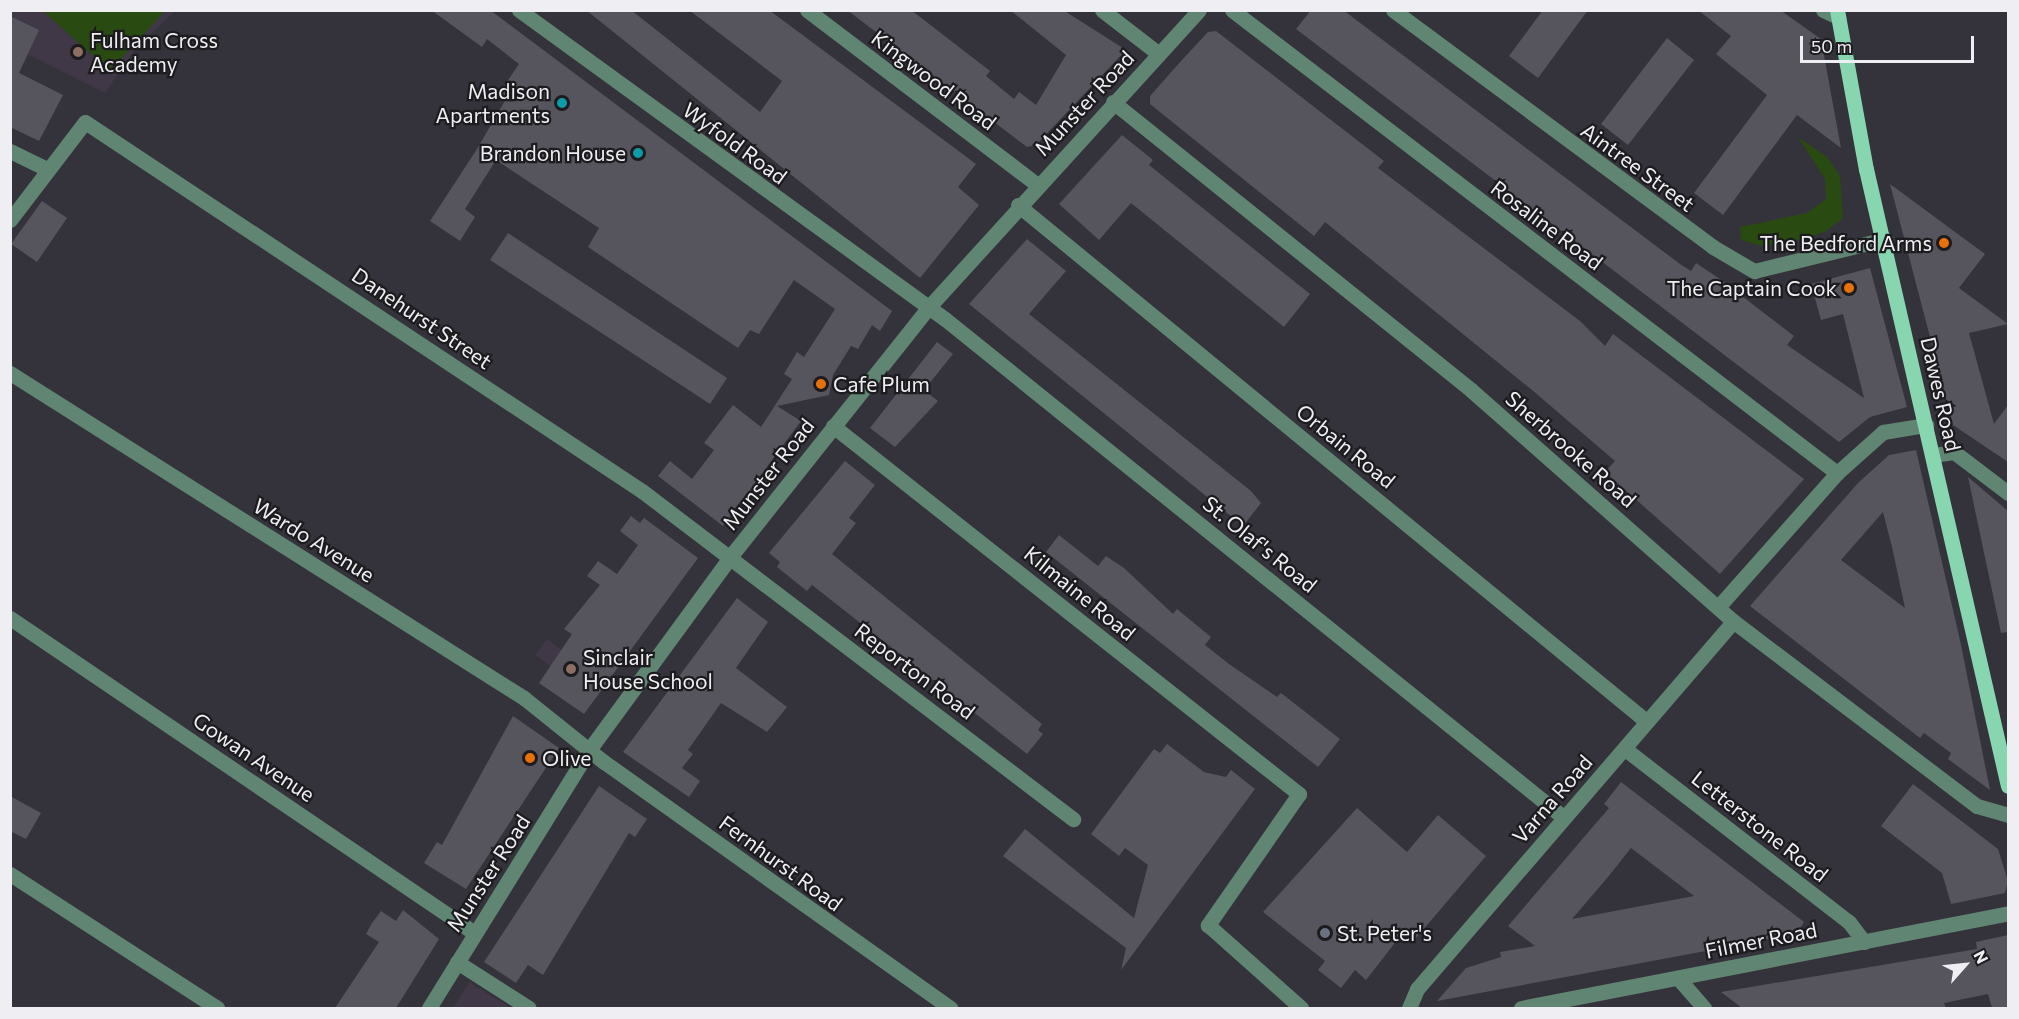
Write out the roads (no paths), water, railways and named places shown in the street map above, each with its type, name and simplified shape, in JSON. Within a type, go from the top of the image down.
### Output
[{"type":"main road","name":"Dawes Road","points":[[1838,14],[1866,169],[1885,239],[2008,786]]},
{"type":"street","name":"Wyfold Road","points":[[519,10],[927,309]]},
{"type":"street","name":"Kingwood Road","points":[[807,10],[1036,184]]},
{"type":"street","points":[[1102,10],[1159,54]]},
{"type":"street","name":"Munster Road","points":[[429,1008],[473,932],[589,750],[730,557],[927,309],[1036,184],[1199,10]]},
{"type":"street","name":"Rosaline Road","points":[[1232,10],[1837,472]]},
{"type":"street","name":"Aintree Street","points":[[1393,10],[1713,247],[1754,271],[1885,239]]},
{"type":"street","points":[[1823,10],[1838,14]]},
{"type":"street","name":"Sherbrooke Road","points":[[1113,102],[1471,390],[1719,606],[1733,621],[1977,806],[2008,815]]},
{"type":"street","name":"Danehurst Street","points":[[47,169],[85,122],[622,478],[730,557]]},
{"type":"street","points":[[10,151],[47,169],[10,220]]},
{"type":"street","name":"Orbain Road","points":[[1018,205],[1646,721]]},
{"type":"street","name":"St. Olaf's Road","points":[[927,309],[1230,546],[1563,818]]},
{"type":"street","name":"Wardo Avenue","points":[[10,373],[524,698],[589,750]]},
{"type":"street","points":[[1719,606],[1837,472],[1883,432],[1926,425]]},
{"type":"street","name":"Kilmaine Road","points":[[833,426],[1299,794],[1208,925],[1301,1008]]},
{"type":"street","points":[[1933,455],[1954,452],[2008,493]]},
{"type":"street","name":"Reporton Road","points":[[730,557],[1074,819]]},
{"type":"street","name":"Gowan Avenue","points":[[10,618],[473,932]]},
{"type":"street","name":"Varna Road","points":[[1409,1008],[1418,990],[1733,621]]},
{"type":"street","name":"Letterstone Road","points":[[1625,748],[1849,922],[1864,942]]},
{"type":"street","name":"Fernhurst Road","points":[[589,750],[950,1008]]},
{"type":"street","points":[[10,874],[217,1008]]},
{"type":"street","name":"Filmer Road","points":[[1521,1008],[2008,913]]},
{"type":"street","points":[[457,962],[529,1008]]},
{"type":"street","points":[[1678,978],[1704,1008]]},
{"type":"place","name":"Fulham Cross Academy","points":[[78,52]]},
{"type":"place","name":"Madison Apartments","points":[[562,103]]},
{"type":"place","name":"Brandon House","points":[[638,153]]},
{"type":"place","name":"The Bedford Arms","points":[[1944,243]]},
{"type":"place","name":"The Captain Cook","points":[[1849,288]]},
{"type":"place","name":"Cafe Plum","points":[[821,384]]},
{"type":"place","name":"Sinclair House School","points":[[571,669]]},
{"type":"place","name":"Olive","points":[[530,758]]},
{"type":"place","name":"St. Peter's","points":[[1325,933]]}]
